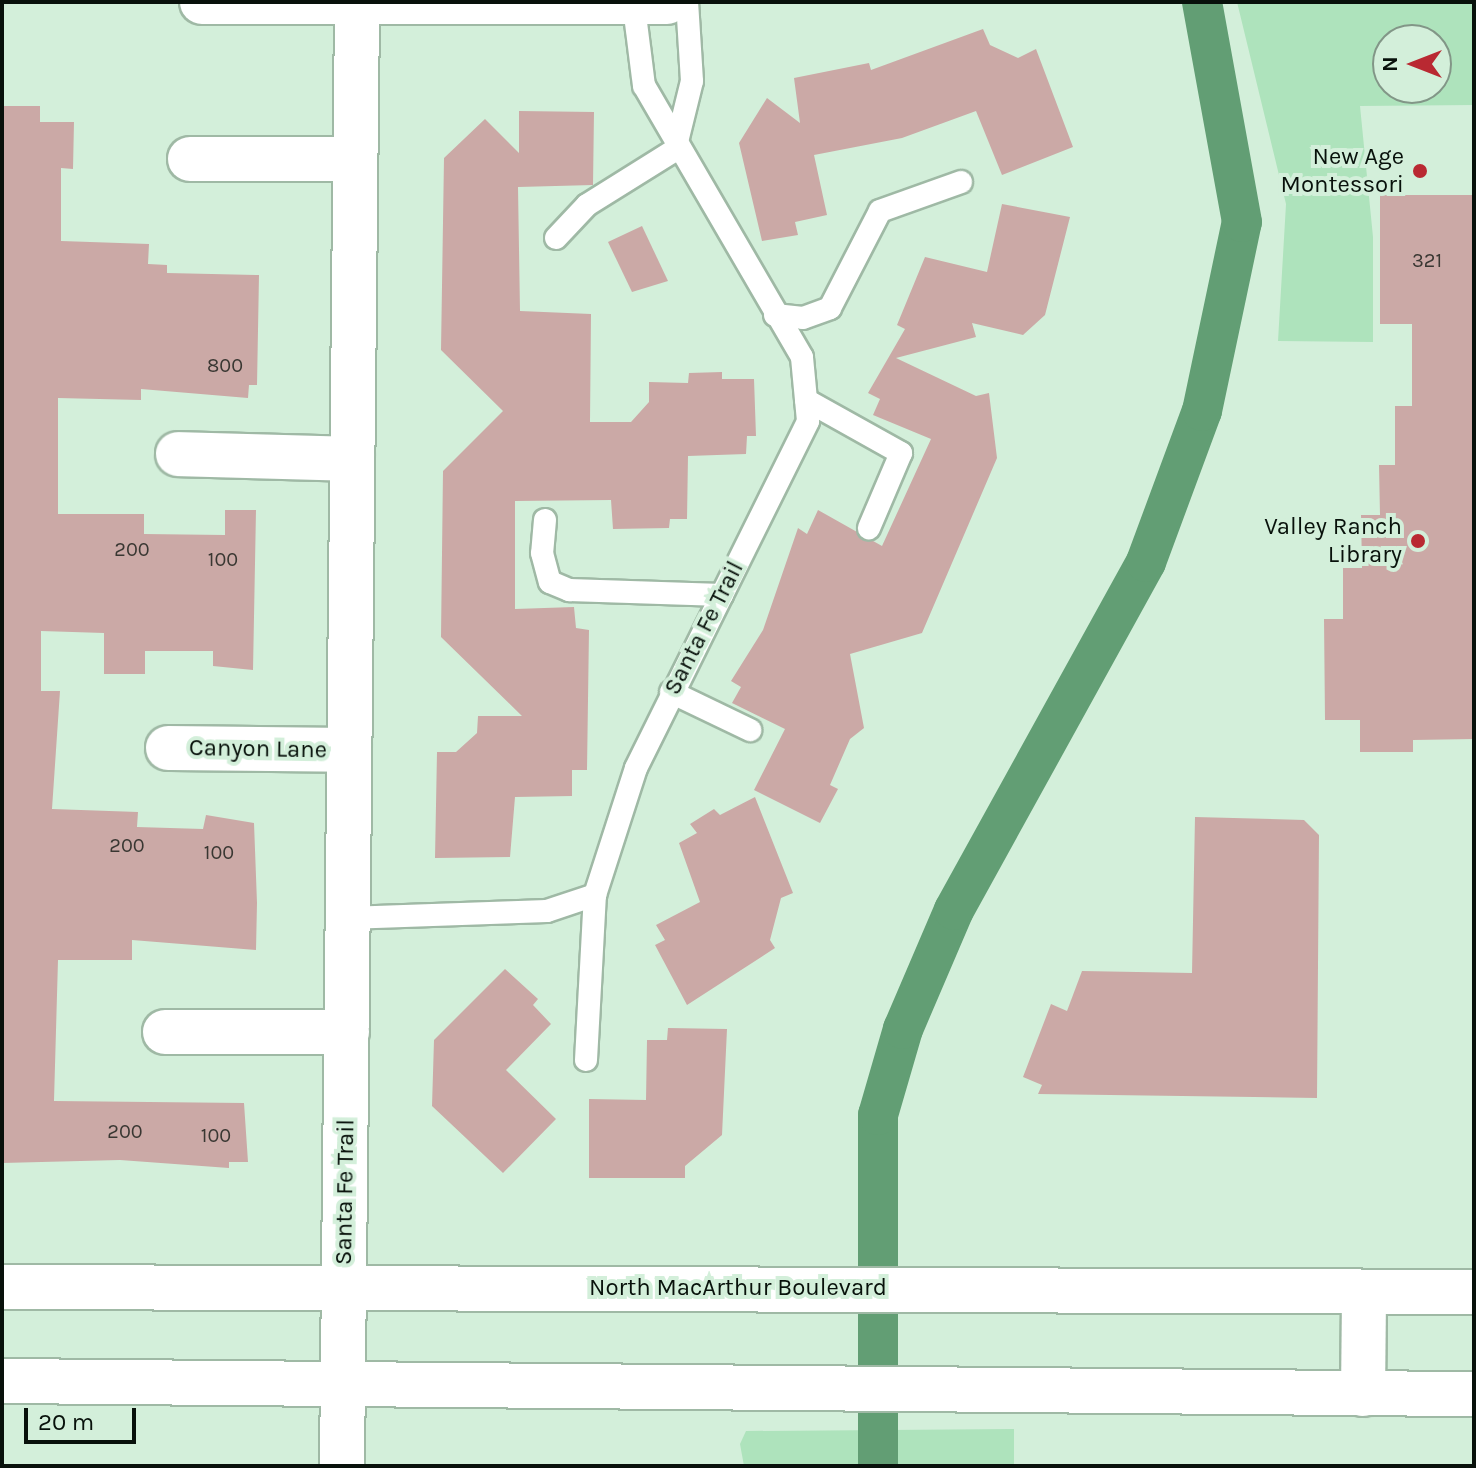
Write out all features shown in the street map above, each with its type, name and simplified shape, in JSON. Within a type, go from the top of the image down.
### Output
[{"type":"main road","points":[[202,2],[650,4]]},
{"type":"main road","name":"Santa Fe Trail","points":[[342,1466],[357,3]]},
{"type":"main road","points":[[190,159],[355,159]]},
{"type":"main road","points":[[178,454],[352,459]]},
{"type":"main road","name":"Canyon Lane","points":[[168,748],[349,750]]},
{"type":"main road","points":[[165,1032],[347,1032]]},
{"type":"main road","name":"North MacArthur Boulevard","points":[[2,1287],[344,1291],[766,1286],[1474,1292]]},
{"type":"main road","points":[[1363,1394],[1364,1292]]},
{"type":"main road","points":[[2,1381],[967,1392],[1474,1394]]},
{"type":"lane","points":[[556,238],[587,205],[675,150],[692,81],[687,2]]},
{"type":"lane","name":"Santa Fe Trail","points":[[586,1060],[595,895],[610,837],[671,692],[808,421],[802,357],[675,150],[644,86],[650,4]]},
{"type":"lane","points":[[775,315],[803,318],[830,308],[880,211],[961,182]]},
{"type":"lane","points":[[806,400],[901,453],[869,528]]},
{"type":"lane","points":[[545,520],[542,553],[550,582],[569,590],[722,595]]},
{"type":"lane","points":[[671,692],[750,730]]},
{"type":"lane","points":[[347,918],[547,911],[595,895]]},
{"type":"green space","points":[[1237,2],[1474,2],[1474,105],[1360,106],[1373,237],[1373,342],[1278,341],[1286,204]]},
{"type":"green space","points":[[1014,1429],[1014,1466],[744,1466],[740,1444],[746,1431]]},
{"type":"building","points":[[983,29],[990,45],[1018,58],[1036,49],[1073,147],[1002,175],[976,111],[902,138],[814,155],[827,215],[795,222],[798,235],[762,241],[739,143],[767,98],[800,123],[794,78],[869,63],[871,70]]},
{"type":"building","points":[[2,106],[40,106],[40,122],[74,122],[73,169],[61,168],[61,241],[149,244],[148,264],[167,265],[167,273],[259,275],[257,385],[249,385],[248,398],[141,389],[141,400],[58,398],[58,514],[144,514],[144,534],[225,535],[225,510],[256,510],[253,670],[213,666],[213,651],[145,651],[145,674],[104,674],[104,633],[41,631],[41,691],[60,691],[52,809],[138,812],[137,827],[203,829],[206,815],[254,823],[257,903],[256,950],[132,940],[132,960],[58,960],[54,1101],[244,1103],[248,1162],[229,1162],[229,1168],[120,1160],[2,1163]]},
{"type":"building","points":[[519,111],[594,112],[593,185],[518,187],[520,311],[591,314],[590,422],[631,422],[649,402],[649,382],[688,383],[689,373],[722,372],[722,379],[754,379],[756,436],[747,436],[746,454],[688,456],[687,519],[670,519],[669,528],[613,529],[611,500],[515,501],[515,609],[574,607],[576,628],[589,630],[587,770],[572,770],[572,796],[515,797],[510,857],[435,858],[437,752],[456,752],[477,733],[478,716],[522,716],[441,637],[443,471],[503,411],[441,350],[444,158],[485,119],[519,153]]},
{"type":"building","name":"Valley Ranch Library","points":[[1380,195],[1474,195],[1474,739],[1413,740],[1413,752],[1360,752],[1360,720],[1325,720],[1324,619],[1343,619],[1343,568],[1362,568],[1361,515],[1380,515],[1379,465],[1395,465],[1395,406],[1412,406],[1412,324],[1380,324]]},
{"type":"building","points":[[1002,204],[1070,217],[1045,315],[1023,335],[972,323],[976,337],[896,358],[976,396],[989,393],[997,458],[922,633],[850,654],[864,728],[850,739],[830,785],[838,789],[820,823],[754,790],[785,729],[732,703],[741,687],[731,681],[763,630],[798,528],[807,534],[818,510],[882,546],[931,439],[873,415],[880,399],[868,393],[905,329],[897,325],[925,257],[987,272]]},
{"type":"building","points":[[642,226],[668,281],[632,292],[608,242]]},
{"type":"building","points":[[755,797],[793,893],[781,898],[770,940],[775,948],[687,1005],[655,945],[665,940],[656,925],[700,902],[679,843],[697,833],[690,824],[714,809],[720,815]]},
{"type":"building","points":[[1195,817],[1304,820],[1319,835],[1317,1098],[1038,1094],[1042,1085],[1023,1077],[1051,1004],[1067,1011],[1082,971],[1192,973]]},
{"type":"building","points":[[505,969],[538,999],[533,1005],[551,1024],[506,1070],[556,1119],[503,1173],[432,1106],[434,1040]]},
{"type":"building","points":[[668,1028],[727,1029],[722,1135],[685,1166],[685,1178],[589,1178],[589,1099],[646,1100],[647,1040],[667,1040]]},
{"type":"waterway","points":[[878,1466],[878,1115],[903,1029],[954,910],[1146,562],[1202,411],[1242,222],[1202,2]]},
{"type":"place","name":"New Age Montessori","points":[[1420,171]]},
{"type":"place","name":"Valley Ranch Library","points":[[1418,541]]}]
